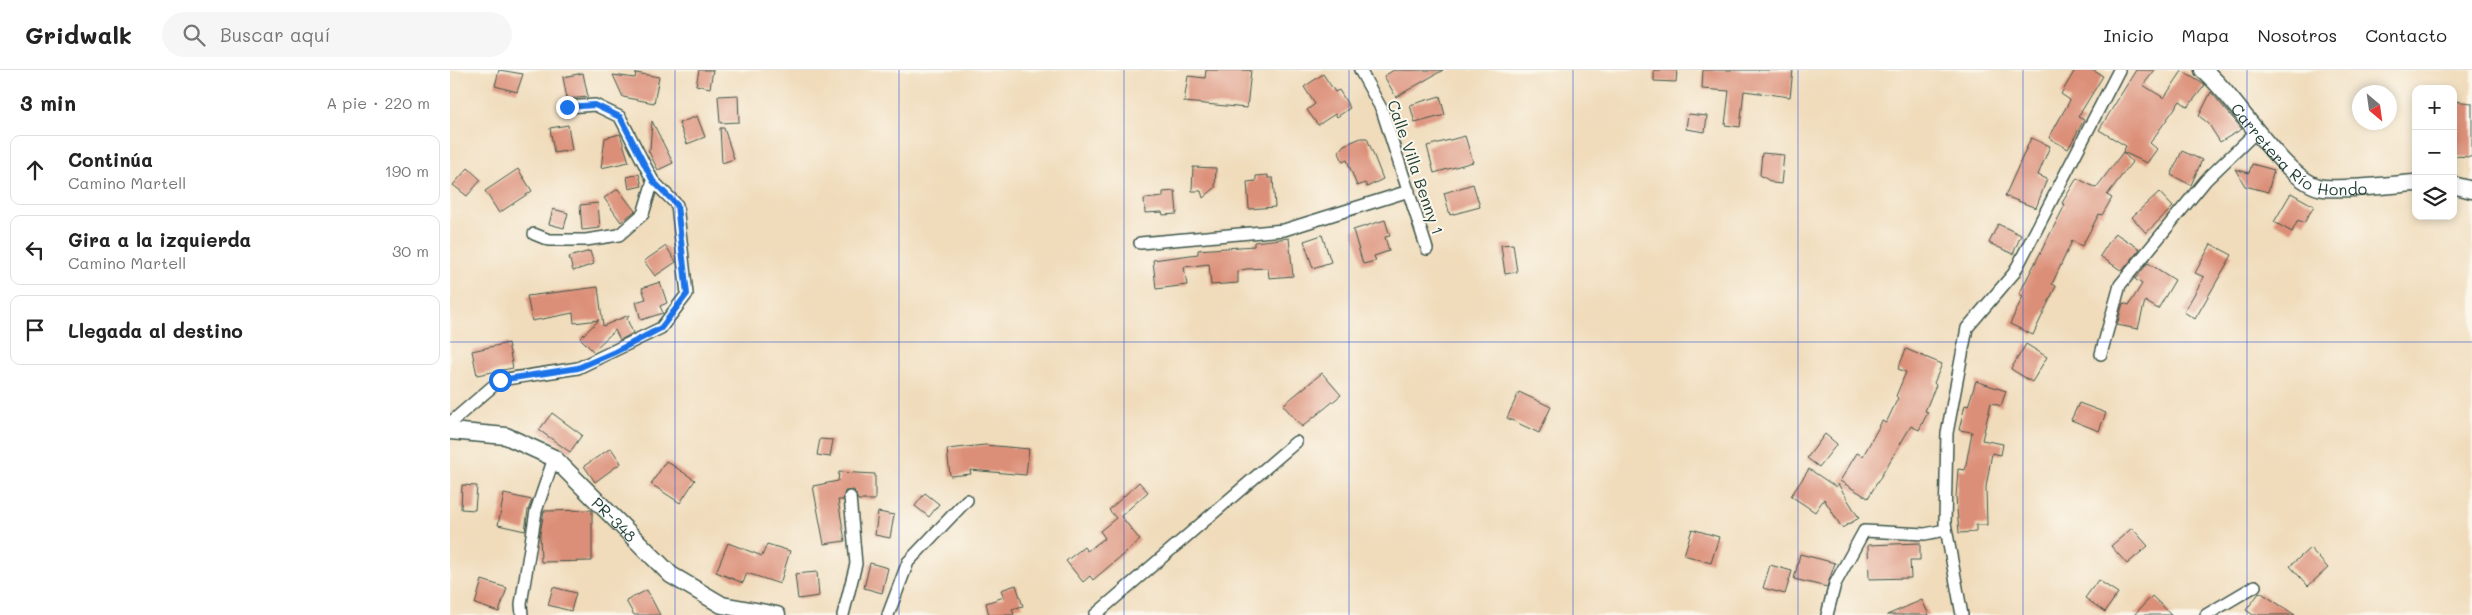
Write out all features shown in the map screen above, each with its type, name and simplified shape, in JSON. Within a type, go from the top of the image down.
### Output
[{"type":"street","name":"Calle Villa Benny 1","points":[[1360,70],[1382,110],[1427,249]]},
{"type":"street","points":[[1962,615],[1945,530],[1947,434],[1967,328],[2014,273],[2119,70]]},
{"type":"street","name":"Carretera Río Hondo","points":[[2203,70],[2213,78],[2256,132],[2301,178],[2322,188],[2412,183]]},
{"type":"street","points":[[450,423],[500,380],[578,368],[661,328],[687,294],[677,205],[653,181],[620,117],[595,105],[567,107]]},
{"type":"street","points":[[2101,354],[2120,285],[2206,180],[2256,132]]},
{"type":"street","points":[[534,234],[549,240],[586,240],[619,235],[643,214],[653,181]]},
{"type":"street","points":[[2457,186],[2472,190]]},
{"type":"street","points":[[1140,243],[1284,230],[1409,191]]},
{"type":"street","name":"PR-348","points":[[450,432],[506,436],[554,458],[671,575],[722,610],[776,615]]},
{"type":"street","points":[[1096,615],[1296,442]]},
{"type":"street","points":[[522,615],[521,604],[536,511],[554,458]]},
{"type":"street","points":[[843,615],[856,564],[850,497]]},
{"type":"street","points":[[888,615],[908,562],[967,500]]},
{"type":"street","points":[[1827,615],[1835,584],[1864,531],[1925,534],[1945,530]]},
{"type":"street","points":[[2206,615],[2255,586]]},
{"type":"building","points":[[499,70],[523,74],[517,92],[495,86]]},
{"type":"building","points":[[699,70],[713,70],[710,88],[696,85]]},
{"type":"building","points":[[1206,70],[1251,70],[1247,108],[1184,102],[1188,76],[1205,78]]},
{"type":"building","points":[[1394,70],[1443,70],[1396,97],[1384,76]]},
{"type":"building","points":[[1654,70],[1677,70],[1676,82],[1654,81]]},
{"type":"building","points":[[1703,70],[1793,70],[1790,97],[1744,91],[1740,127],[1725,125],[1729,91],[1702,89]]},
{"type":"building","points":[[2075,70],[2092,70],[2103,76],[2078,117],[2084,120],[2068,149],[2049,138],[2070,100],[2061,94]]},
{"type":"building","points":[[2136,70],[2155,70],[2143,85],[2164,98],[2182,71],[2205,85],[2188,107],[2180,101],[2150,143],[2157,149],[2147,163],[2123,152],[2126,146],[2099,130]]},
{"type":"building","points":[[583,73],[588,97],[567,99],[563,77]]},
{"type":"building","points":[[636,73],[659,77],[654,103],[623,97],[613,75],[635,78]]},
{"type":"building","points":[[1323,74],[1335,92],[1339,90],[1350,108],[1337,117],[1335,114],[1318,125],[1307,110],[1315,104],[1304,87]]},
{"type":"building","points":[[2211,92],[2242,129],[2220,142],[2208,123],[2199,116]]},
{"type":"building","points":[[738,95],[739,122],[720,123],[718,96]]},
{"type":"building","points":[[1440,96],[1445,115],[1415,123],[1410,105]]},
{"type":"building","points":[[2457,101],[2472,103],[2472,157],[2457,156]]},
{"type":"building","points":[[1688,114],[1707,116],[1705,132],[1686,129]]},
{"type":"building","points":[[697,116],[705,137],[687,144],[679,123]]},
{"type":"building","points":[[652,121],[673,163],[658,170],[648,150],[650,149]]},
{"type":"building","points":[[568,125],[572,150],[554,153],[550,128]]},
{"type":"building","points":[[720,128],[724,128],[734,159],[722,163]]},
{"type":"building","points":[[620,134],[629,162],[601,168],[605,138]]},
{"type":"building","points":[[1465,136],[1473,162],[1434,173],[1427,146]]},
{"type":"building","points":[[1361,138],[1367,138],[1383,179],[1367,187],[1365,183],[1357,186],[1347,160],[1343,162],[1339,151],[1344,145]]},
{"type":"building","points":[[2031,138],[2050,146],[2038,175],[2047,179],[2036,208],[2005,196]]},
{"type":"building","points":[[2182,151],[2202,160],[2191,185],[2171,175]]},
{"type":"building","points":[[2123,152],[2132,162],[2107,195],[2112,198],[2102,215],[2099,214],[2082,246],[2072,241],[2052,284],[2056,286],[2033,335],[2010,324],[2023,296],[2019,294],[2065,205],[2062,203],[2077,178],[2096,188]]},
{"type":"building","points":[[1762,153],[1784,155],[1781,184],[1773,183],[1760,175]]},
{"type":"building","points":[[2252,164],[2274,170],[2268,192],[2245,186],[2235,169],[2249,173]]},
{"type":"building","points":[[1193,167],[1216,168],[1215,188],[1203,198],[1201,191],[1192,191]]},
{"type":"building","points":[[468,168],[481,180],[467,196],[453,185]]},
{"type":"building","points":[[518,169],[532,191],[499,213],[485,191]]},
{"type":"building","points":[[639,174],[642,186],[629,189],[627,177]]},
{"type":"building","points":[[1268,175],[1268,178],[1273,178],[1275,207],[1249,209],[1247,182],[1256,181],[1256,176]]},
{"type":"building","points":[[1473,184],[1480,207],[1450,215],[1444,193]]},
{"type":"building","points":[[618,189],[635,211],[621,222],[604,198]]},
{"type":"building","points":[[1175,191],[1177,214],[1163,215],[1162,212],[1145,213],[1144,199],[1163,197],[1163,192]]},
{"type":"building","points":[[2159,192],[2173,207],[2146,233],[2132,217]]},
{"type":"building","points":[[2291,193],[2314,206],[2304,223],[2298,220],[2292,232],[2274,222]]},
{"type":"building","points":[[598,203],[600,228],[582,230],[580,205]]},
{"type":"building","points":[[553,209],[568,213],[564,228],[549,224]]},
{"type":"building","points":[[1385,220],[1390,236],[1385,237],[1389,251],[1374,256],[1376,261],[1363,264],[1353,230]]},
{"type":"building","points":[[1998,224],[2021,235],[2013,254],[1989,243]]},
{"type":"building","points":[[2115,233],[2140,249],[2122,271],[2100,256]]},
{"type":"building","points":[[1322,235],[1331,262],[1313,268],[1304,241]]},
{"type":"building","points":[[1289,238],[1293,276],[1269,278],[1268,268],[1246,269],[1238,271],[1238,283],[1211,285],[1209,264],[1184,267],[1187,285],[1156,289],[1153,260],[1198,254],[1198,250],[1254,246],[1254,242]]},
{"type":"building","points":[[1513,244],[1517,272],[1505,274],[1501,245]]},
{"type":"building","points":[[2211,244],[2232,255],[2195,319],[2184,312],[2204,277],[2195,273]]},
{"type":"building","points":[[666,246],[676,262],[655,276],[644,261]]},
{"type":"building","points":[[590,251],[594,264],[573,271],[569,257]]},
{"type":"building","points":[[2148,263],[2175,280],[2158,309],[2145,301],[2138,329],[2117,325],[2123,303],[2129,305],[2142,284],[2135,279]]},
{"type":"building","points":[[660,282],[667,303],[660,306],[663,313],[641,320],[636,302],[646,299],[642,288]]},
{"type":"building","points":[[598,287],[603,326],[629,315],[627,319],[633,333],[620,340],[615,330],[593,351],[580,338],[599,320],[574,323],[573,313],[532,321],[527,296]]},
{"type":"building","points":[[508,343],[513,368],[477,375],[472,351]]},
{"type":"building","points":[[2026,344],[2047,357],[2032,382],[2011,369]]},
{"type":"building","points":[[1906,349],[1942,364],[1934,383],[1936,385],[1925,411],[1928,412],[1919,430],[1911,426],[1868,498],[1840,481],[1857,453],[1863,456],[1882,421],[1886,423],[1898,398],[1896,396],[1906,372],[1898,369]]},
{"type":"building","points":[[1322,373],[1341,395],[1302,427],[1283,405]]},
{"type":"building","points":[[1976,381],[2006,391],[2001,406],[1991,403],[1982,440],[2003,444],[2001,455],[1992,453],[1986,487],[1987,525],[1976,525],[1976,532],[1959,533],[1956,497],[1958,469],[1965,470],[1972,432],[1959,430],[1965,405],[1968,406]]},
{"type":"building","points":[[1519,392],[1551,407],[1539,433],[1507,418]]},
{"type":"building","points":[[2079,403],[2106,413],[2099,431],[2071,420]]},
{"type":"building","points":[[552,413],[582,435],[570,452],[539,430]]},
{"type":"building","points":[[1825,434],[1837,444],[1819,467],[1807,458]]},
{"type":"building","points":[[820,439],[833,440],[830,457],[817,455]]},
{"type":"building","points":[[985,445],[1029,449],[1026,475],[970,470],[971,474],[950,476],[947,449]]},
{"type":"building","points":[[611,448],[621,463],[595,482],[584,466]]},
{"type":"building","points":[[666,461],[695,480],[680,503],[651,484]]},
{"type":"building","points":[[1809,469],[1836,487],[1838,484],[1859,518],[1842,528],[1824,499],[1815,512],[1791,496]]},
{"type":"building","points":[[839,472],[875,474],[875,500],[858,500],[854,490],[845,491],[843,500],[838,500],[845,541],[824,544],[813,486],[838,481]]},
{"type":"building","points":[[1139,482],[1148,492],[1121,516],[1140,540],[1093,580],[1090,576],[1083,582],[1066,561],[1084,547],[1087,551],[1105,538],[1100,531],[1116,518],[1109,510]]},
{"type":"building","points":[[462,485],[477,486],[475,510],[461,509]]},
{"type":"building","points":[[925,493],[939,504],[929,517],[915,506]]},
{"type":"building","points":[[504,494],[532,500],[528,510],[525,531],[498,525]]},
{"type":"building","points":[[592,510],[592,561],[541,562],[540,534],[544,511]]},
{"type":"building","points":[[878,512],[894,515],[890,538],[875,535]]},
{"type":"building","points":[[2132,528],[2148,546],[2127,564],[2111,546]]},
{"type":"building","points":[[1692,529],[1719,537],[1711,563],[1684,555]]},
{"type":"building","points":[[728,543],[762,556],[767,544],[790,551],[780,584],[747,573],[743,583],[716,572]]},
{"type":"building","points":[[1920,543],[1920,560],[1910,560],[1911,578],[1869,579],[1868,545]]},
{"type":"building","points":[[2310,548],[2328,568],[2308,586],[2290,566]]},
{"type":"building","points":[[1800,554],[1835,563],[1827,587],[1794,579]]},
{"type":"building","points":[[870,563],[888,568],[882,593],[864,588]]},
{"type":"building","points":[[1770,565],[1792,571],[1785,594],[1763,588]]},
{"type":"building","points":[[817,572],[819,596],[798,599],[795,574]]},
{"type":"building","points":[[482,580],[507,588],[499,612],[475,604]]},
{"type":"building","points":[[2098,580],[2118,593],[2105,612],[2085,598]]},
{"type":"building","points":[[1016,585],[1023,606],[1012,609],[1014,615],[989,615],[986,603],[1004,597],[1001,590]]},
{"type":"building","points":[[553,587],[576,593],[571,611],[548,605]]},
{"type":"building","points":[[647,590],[660,615],[634,615],[626,601]]},
{"type":"building","points":[[2260,592],[2295,615],[2253,615],[2246,610]]},
{"type":"building","points":[[2152,596],[2172,615],[2134,615]]},
{"type":"building","points":[[1922,600],[1929,615],[1887,615]]},
{"type":"route","points":[[500,380],[578,368],[615,352],[661,328],[687,294],[677,205],[653,181],[620,117],[595,105],[567,107]]}]
